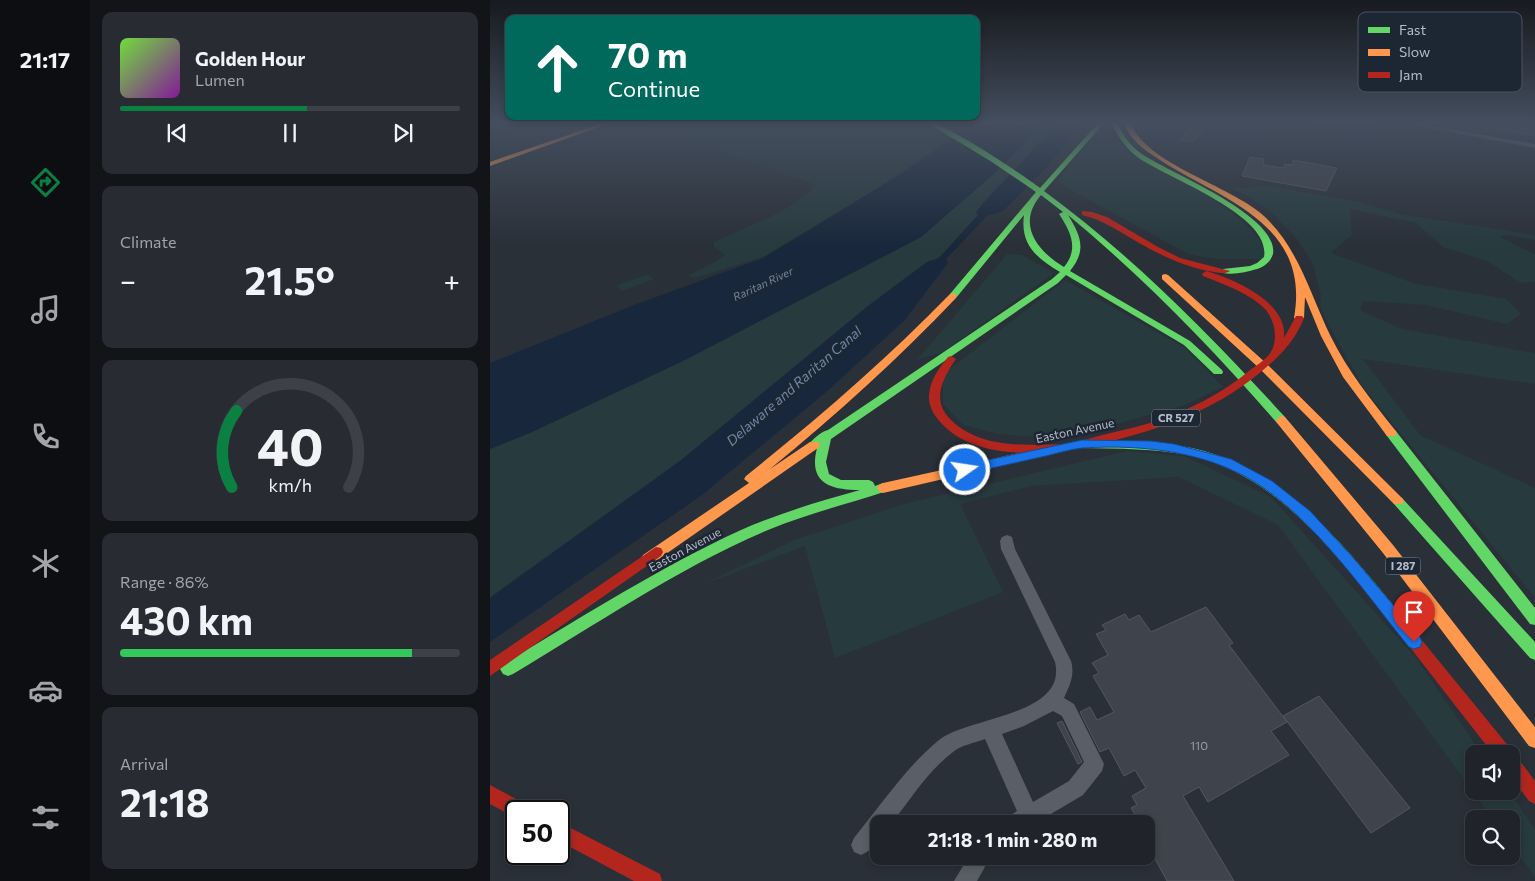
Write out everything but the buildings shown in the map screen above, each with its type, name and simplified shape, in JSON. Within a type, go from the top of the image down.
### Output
[{"type":"main road","name":"I 287","points":[[999,163],[1056,199],[1086,213],[1129,247]]},
{"type":"main road","name":"Easton Avenue","points":[[490,669],[648,559],[778,457],[853,392],[905,345],[960,289],[1030,203],[1066,163]]},
{"type":"main road","points":[[1154,163],[1236,209],[1261,233],[1270,247],[1268,259],[1260,265],[1237,271],[1211,270],[1181,262]]},
{"type":"main road","name":"Easton Avenue","points":[[490,679],[608,608],[713,549],[786,518],[822,505],[907,483],[1155,426],[1196,410],[1231,392],[1273,357],[1291,338],[1300,311],[1300,281],[1295,263],[1290,249],[1281,235],[1256,212],[1226,193],[1167,163]]},
{"type":"main road","points":[[648,559],[961,347],[1054,281],[1073,260],[1078,246],[1077,235],[1056,199]]},
{"type":"main road","name":"I 287","points":[[1056,199],[1135,268],[1232,363],[1263,398],[1386,545],[1535,740]]},
{"type":"main road","points":[[1030,203],[1025,222],[1025,234],[1038,252],[1054,265],[1187,342],[1238,394]]},
{"type":"main road","points":[[1086,213],[1099,215],[1181,262],[1241,290],[1271,312],[1280,331],[1273,357]]},
{"type":"main road","points":[[1295,263],[1326,336],[1348,377],[1535,618]]},
{"type":"main road","points":[[1157,270],[1249,352],[1354,455],[1417,520],[1535,652]]},
{"type":"main road","points":[[961,347],[940,373],[933,392],[934,403],[944,422],[954,431],[981,444],[1018,448],[1064,448]]},
{"type":"main road","points":[[853,392],[835,419],[818,454],[817,465],[821,474],[833,484],[855,486],[907,483]]},
{"type":"main road","points":[[1082,444],[1151,445],[1201,455],[1227,462],[1247,472],[1289,499],[1350,564],[1497,745]]},
{"type":"main road","points":[[1308,472],[1483,671]]},
{"type":"main road","points":[[1520,775],[1535,795]]},
{"type":"main road","points":[[490,794],[505,802]]},
{"type":"main road","points":[[570,837],[653,881]]},
{"type":"street","points":[[861,845],[922,770],[946,746],[958,739],[1018,720],[1045,707],[1056,696],[1064,679],[1066,669],[1008,550],[1007,541]]},
{"type":"street","points":[[1029,815],[1076,788],[1095,764],[1068,710],[1051,700]]},
{"type":"street","points":[[990,729],[1021,815]]},
{"type":"street","points":[[965,881],[975,865]]},
{"type":"green space","points":[[755,163],[914,163],[879,187],[763,257],[695,278],[687,276],[725,255],[713,246],[714,242],[783,210],[807,194],[816,185]]},
{"type":"green space","points":[[1005,163],[1022,163],[976,213],[979,214],[939,258],[927,262],[868,306],[680,461],[490,597],[490,449],[532,432],[687,359],[921,237]]},
{"type":"green space","points":[[1072,163],[1149,163],[1194,188],[1234,214],[1264,246],[1272,264],[1260,259],[1216,259],[1188,254],[1057,182]]},
{"type":"green space","points":[[1228,186],[1241,188],[1269,186],[1364,203],[1400,214],[1535,235],[1535,240],[1509,235],[1500,237],[1535,254],[1535,282],[1521,283],[1489,262],[1443,247],[1416,223],[1350,209],[1352,235],[1331,253],[1416,284],[1506,299],[1521,314],[1507,324],[1426,305],[1363,301],[1360,310],[1402,329],[1535,353],[1535,384],[1363,359],[1420,435],[1535,488],[1535,598],[1363,387],[1327,322],[1320,306],[1321,296],[1313,264],[1297,239],[1271,212],[1251,198]]},
{"type":"green space","points":[[1007,254],[1022,255],[1054,273],[943,352],[917,360]]},
{"type":"green space","points":[[648,274],[654,279],[622,291],[616,286]]},
{"type":"green space","points":[[1065,280],[1185,348],[1223,387],[1185,405],[1062,439],[998,434],[963,425],[943,404],[943,374]]},
{"type":"green space","points":[[1127,451],[1184,456],[1271,497],[1416,658],[1476,745],[1465,745],[1465,781],[1278,525],[1179,477],[1031,486],[960,504],[1003,592],[835,658],[805,546],[704,584],[794,540],[904,504]]},
{"type":"green space","points":[[1479,800],[1515,800],[1535,829],[1535,877],[1520,856],[1520,810],[1486,810]]},
{"type":"water","name":"Raritan River","points":[[916,163],[1005,163],[921,237],[687,359],[532,432],[490,449],[490,363],[634,305],[763,258]]},
{"type":"water","name":"Delaware and Raritan Canal","points":[[1020,163],[1050,163],[1003,211],[987,216],[946,259],[948,263],[904,321],[825,393],[702,495],[490,642],[490,598],[680,461],[868,306],[927,262],[939,258],[978,215],[976,213],[982,204]]},
{"type":"traffic: fast","points":[[998,163],[1067,212],[1133,267],[1224,357],[1281,420]]},
{"type":"traffic: fast","points":[[1030,203],[1065,163]]},
{"type":"traffic: fast","points":[[1152,163],[1224,201],[1250,221],[1266,240],[1269,249],[1268,258],[1260,265],[1244,270],[1226,271]]},
{"type":"traffic: fast","points":[[953,296],[1030,203]]},
{"type":"traffic: fast","points":[[1030,203],[1027,232],[1032,245],[1038,252],[1054,265],[1187,343],[1218,372]]},
{"type":"traffic: fast","points":[[814,445],[1055,281],[1070,265],[1077,250],[1074,234],[1063,214]]},
{"type":"traffic: fast","points":[[1391,433],[1535,619]]},
{"type":"traffic: fast","points":[[827,434],[820,462],[821,471],[825,478],[841,484],[869,485]]},
{"type":"traffic: fast","points":[[1082,444],[1151,447],[1192,452],[1224,462],[1252,475],[1279,493],[1303,513],[1348,560],[1389,610]]},
{"type":"traffic: fast","points":[[508,669],[655,581],[715,549],[797,514],[883,488]]},
{"type":"traffic: fast","points":[[1398,501],[1535,653]]},
{"type":"traffic: slow","points":[[1169,163],[1238,201],[1258,215],[1275,231],[1289,250],[1297,273],[1301,296],[1299,318]]},
{"type":"traffic: slow","points":[[1295,263],[1326,336],[1348,377],[1391,433]]},
{"type":"traffic: slow","points":[[1165,277],[1263,366],[1398,501]]},
{"type":"traffic: slow","points":[[750,479],[855,391],[905,345],[953,296]]},
{"type":"traffic: slow","points":[[1281,420],[1388,549],[1535,740]]},
{"type":"traffic: slow","points":[[648,559],[814,445]]},
{"type":"traffic: slow","points":[[883,488],[1047,451]]},
{"type":"traffic: jam","points":[[1085,213],[1104,219],[1155,249],[1189,264],[1226,271]]},
{"type":"traffic: jam","points":[[1206,274],[1251,294],[1270,310],[1280,331],[1279,341],[1273,357]]},
{"type":"traffic: jam","points":[[1088,443],[1135,431],[1181,416],[1223,395],[1243,382],[1279,350],[1289,339],[1299,318]]},
{"type":"traffic: jam","points":[[951,359],[935,387],[934,403],[942,418],[954,430],[982,444],[998,447],[1064,448]]},
{"type":"traffic: jam","points":[[490,669],[656,552]]},
{"type":"traffic: jam","points":[[1389,610],[1497,745]]},
{"type":"traffic: jam","points":[[1520,775],[1535,795]]},
{"type":"traffic: jam","points":[[490,794],[505,802]]},
{"type":"traffic: jam","points":[[570,837],[653,881]]},
{"type":"route","points":[[965,470],[1082,444],[1151,445],[1174,448],[1227,462],[1268,484],[1289,499],[1305,514],[1350,564],[1414,642]]}]
